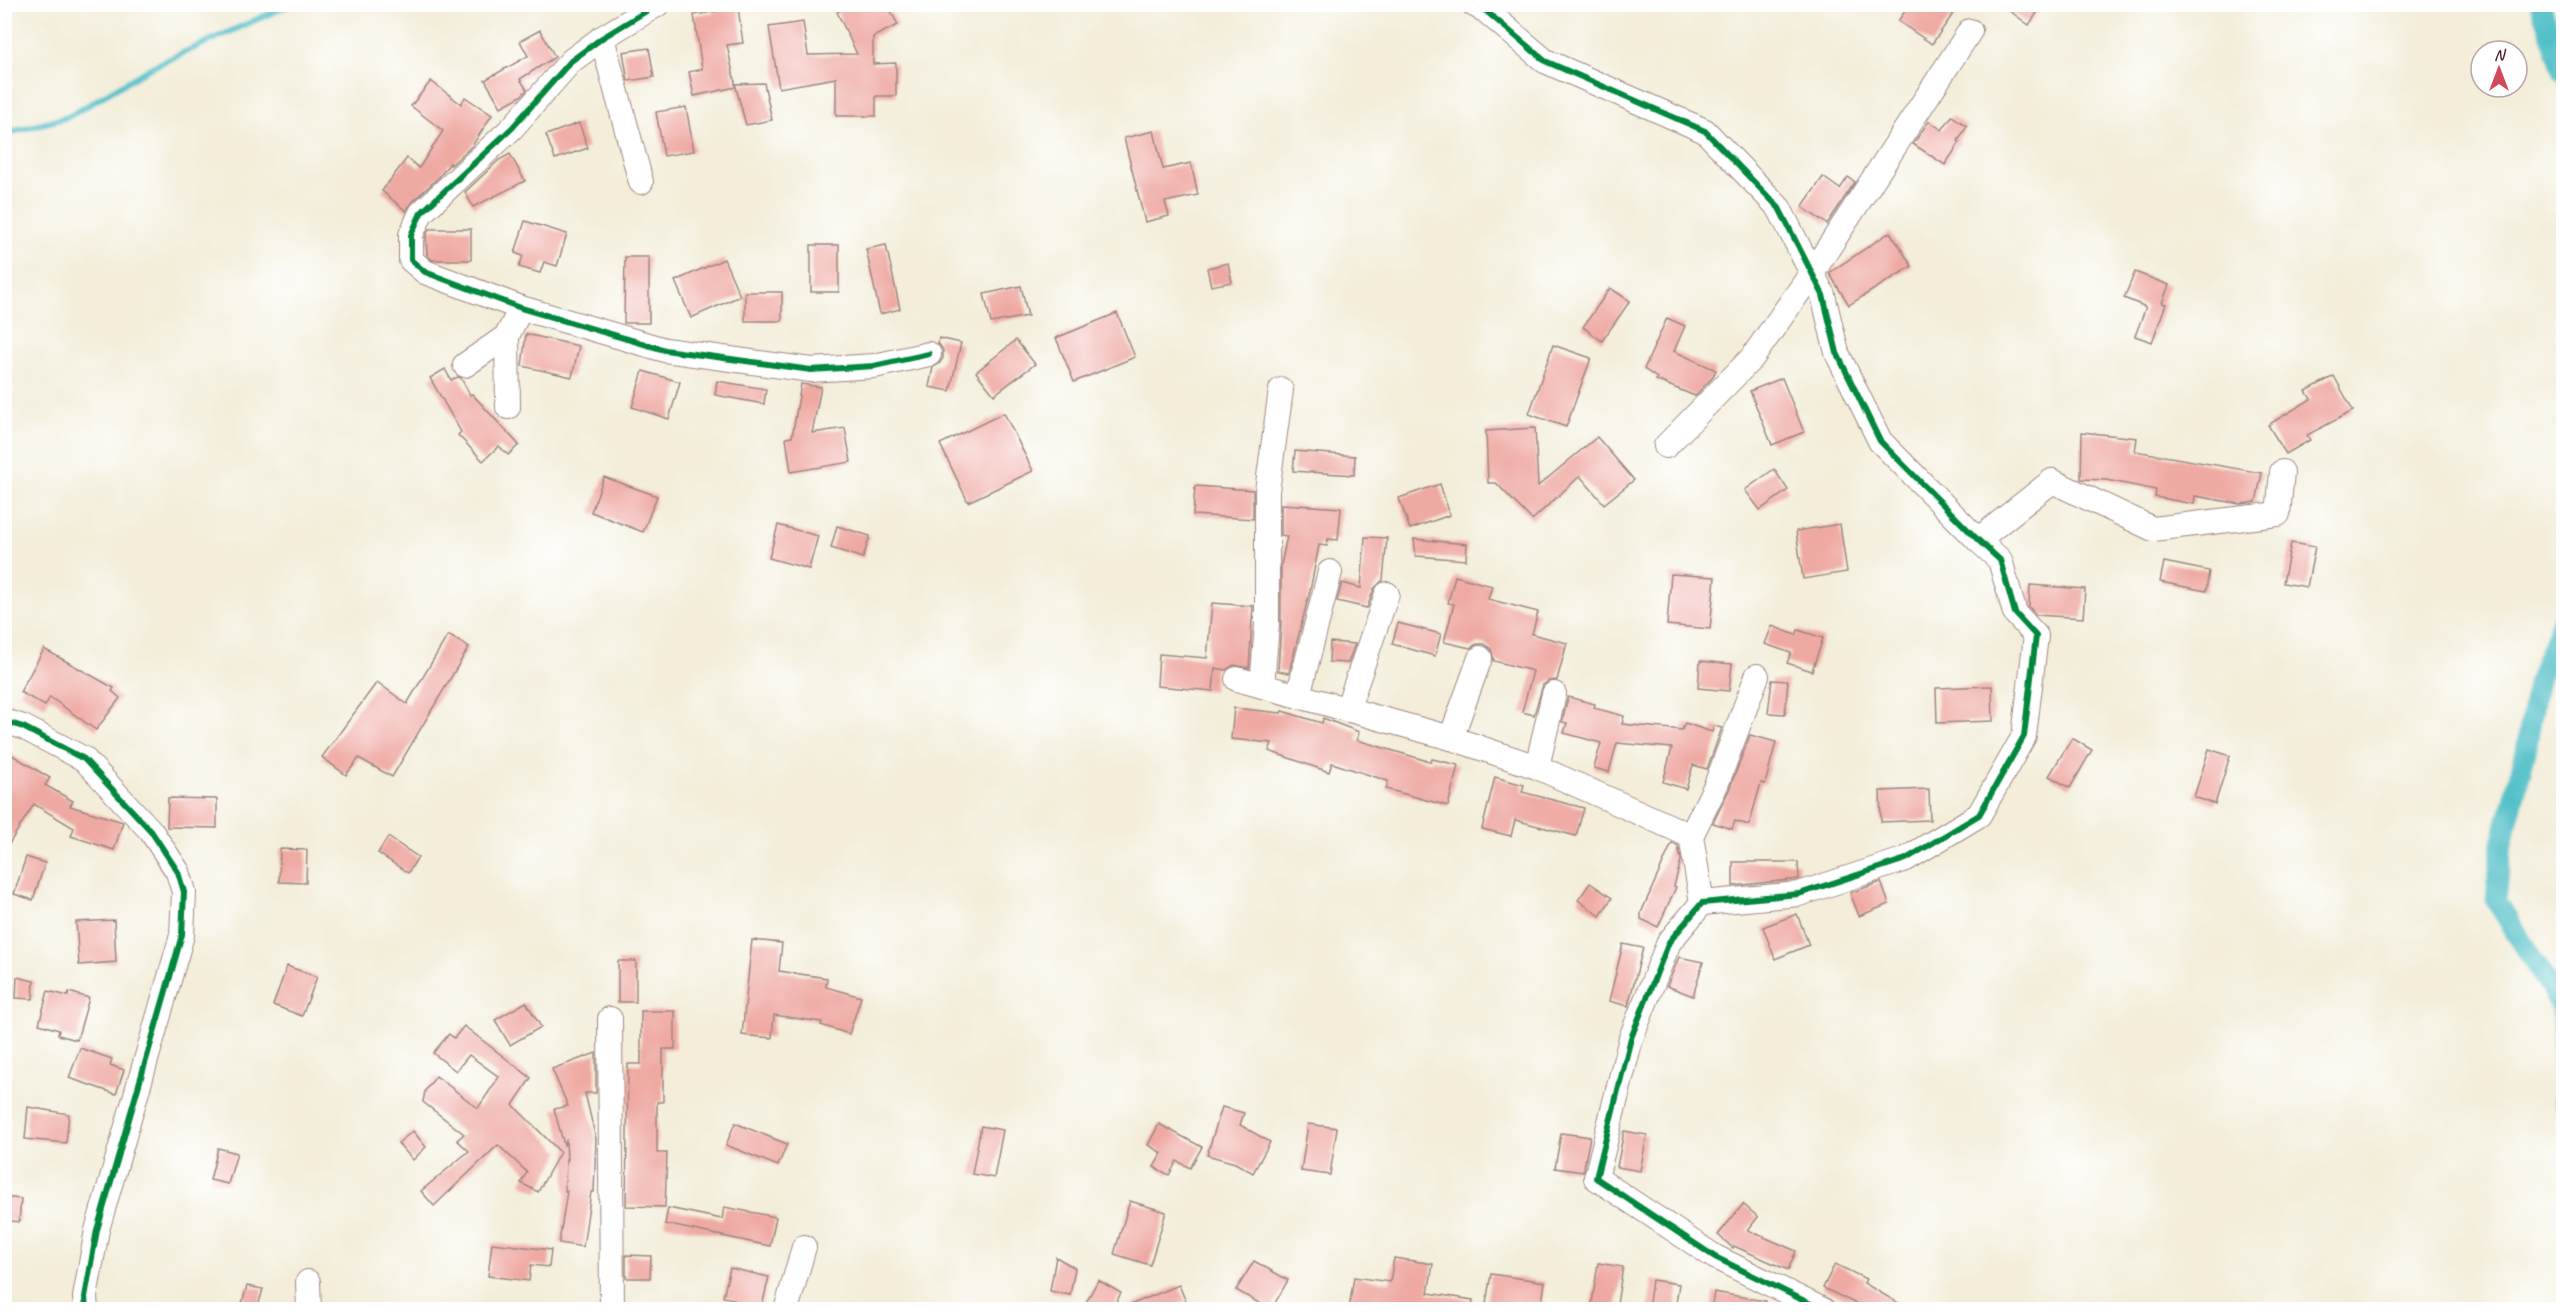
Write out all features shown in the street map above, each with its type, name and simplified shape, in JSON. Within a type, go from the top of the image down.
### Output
[{"type":"street","points":[[657,4],[602,38],[571,61],[512,128],[421,213],[411,235],[411,260],[425,272],[520,308],[665,350],[811,370],[874,366],[929,354]]},
{"type":"street","points":[[1473,4],[1486,11],[1545,61],[1705,131],[1779,207],[1823,295],[1837,353],[1880,441],[1977,540],[2000,560],[2015,613],[2036,636],[2024,736],[1980,815],[1906,859],[1799,894],[1702,903],[1669,942],[1631,1038],[1596,1178],[1715,1257],[1823,1310]]},
{"type":"street","points":[[1666,446],[1752,358],[1812,273],[1970,31]]},
{"type":"street","points":[[602,38],[641,182]]},
{"type":"street","points":[[508,407],[507,336],[520,308]]},
{"type":"street","points":[[465,365],[507,336]]},
{"type":"street","points":[[1262,686],[1267,624],[1267,491],[1281,390]]},
{"type":"street","points":[[1977,540],[2052,481],[2153,529],[2278,514],[2282,472]]},
{"type":"street","points":[[1298,696],[1330,572]]},
{"type":"street","points":[[1347,710],[1387,594]]},
{"type":"street","points":[[1451,738],[1480,658]]},
{"type":"street","points":[[1702,903],[1692,836],[1716,785],[1757,676]]},
{"type":"street","points":[[1237,679],[1451,738],[1537,767],[1692,836]]},
{"type":"street","points":[[1537,767],[1554,694]]},
{"type":"street","points":[[4,721],[23,727],[84,759],[151,831],[178,872],[184,892],[182,935],[97,1230],[85,1297],[86,1310]]},
{"type":"street","points":[[610,1019],[612,1310]]},
{"type":"street","points":[[786,1310],[804,1247]]},
{"type":"street","points":[[308,1282],[309,1310]]},
{"type":"building","points":[[853,4],[887,4],[898,25],[873,37],[873,64],[896,63],[896,96],[876,96],[876,116],[836,116],[836,78],[779,88],[769,27],[803,22],[808,55],[857,54],[837,12]]},
{"type":"building","points":[[1910,4],[1960,4],[1932,44],[1898,21]]},
{"type":"building","points":[[2000,4],[2043,4],[2029,25]]},
{"type":"building","points":[[738,8],[743,43],[727,45],[736,87],[694,96],[689,72],[702,69],[694,15]]},
{"type":"building","points":[[540,30],[555,57],[520,79],[527,90],[501,107],[485,80],[528,56],[520,41]]},
{"type":"building","points":[[649,48],[654,77],[628,81],[623,52]]},
{"type":"building","points":[[431,81],[461,104],[465,97],[492,115],[472,146],[451,165],[450,163],[406,211],[382,191],[407,158],[419,168],[443,131],[411,106]]},
{"type":"building","points":[[764,83],[772,120],[746,125],[735,84]]},
{"type":"building","points":[[686,107],[694,151],[664,156],[656,112]]},
{"type":"building","points":[[1952,116],[1967,126],[1945,165],[1913,144],[1929,121],[1942,130]]},
{"type":"building","points":[[579,123],[588,148],[555,159],[546,135]]},
{"type":"building","points":[[1154,131],[1163,169],[1191,163],[1198,195],[1165,202],[1169,216],[1145,222],[1124,138]]},
{"type":"building","points":[[510,154],[525,181],[473,207],[465,192],[499,160]]},
{"type":"building","points":[[1823,177],[1840,189],[1848,177],[1855,182],[1827,224],[1802,207]]},
{"type":"building","points":[[525,221],[567,234],[557,266],[544,262],[540,273],[519,267],[523,256],[515,253]]},
{"type":"building","points":[[429,229],[471,229],[471,260],[432,260],[427,255],[426,236]]},
{"type":"building","points":[[1890,232],[1912,266],[1849,305],[1829,273]]},
{"type":"building","points":[[811,245],[839,245],[839,292],[811,292]]},
{"type":"building","points":[[886,245],[900,309],[880,314],[866,249]]},
{"type":"building","points":[[625,257],[649,257],[649,323],[624,323]]},
{"type":"building","points":[[724,259],[740,296],[691,318],[675,281]]},
{"type":"building","points":[[1228,263],[1232,282],[1211,286],[1207,268]]},
{"type":"building","points":[[2135,272],[2169,285],[2162,303],[2166,304],[2152,342],[2135,336],[2146,307],[2124,298]]},
{"type":"building","points":[[1021,286],[1028,316],[991,323],[984,294]]},
{"type":"building","points":[[1610,288],[1630,301],[1602,341],[1583,327]]},
{"type":"building","points":[[745,292],[782,292],[782,321],[745,321]]},
{"type":"building","points":[[1117,313],[1135,357],[1074,382],[1056,338]]},
{"type":"building","points":[[1667,318],[1685,326],[1674,351],[1716,370],[1712,378],[1695,396],[1656,380],[1657,378],[1644,369]]},
{"type":"building","points":[[526,334],[579,346],[572,377],[522,366]]},
{"type":"building","points":[[939,338],[961,343],[950,391],[929,387],[933,367],[943,358],[943,350],[938,343]]},
{"type":"building","points":[[1016,340],[1035,364],[994,395],[976,372]]},
{"type":"building","points":[[1553,345],[1591,358],[1566,427],[1529,414]]},
{"type":"building","points":[[445,369],[451,380],[461,378],[470,395],[472,394],[519,445],[508,455],[499,446],[483,461],[458,435],[461,432],[430,378]]},
{"type":"building","points":[[643,371],[680,382],[669,419],[632,407]]},
{"type":"building","points":[[2334,376],[2353,411],[2307,435],[2310,440],[2286,454],[2268,425],[2311,399],[2306,391]]},
{"type":"building","points":[[1782,378],[1804,432],[1772,445],[1750,391]]},
{"type":"building","points":[[717,381],[766,389],[764,404],[715,395]]},
{"type":"building","points":[[801,384],[821,387],[812,433],[845,428],[851,462],[791,472],[786,438],[792,437]]},
{"type":"building","points":[[1004,413],[1033,471],[968,502],[940,444]]},
{"type":"building","points":[[1535,428],[1538,486],[1597,437],[1634,480],[1604,504],[1580,476],[1532,520],[1496,483],[1488,483],[1486,431]]},
{"type":"building","points":[[2082,432],[2137,438],[2135,451],[2262,473],[2256,502],[2240,504],[2195,496],[2194,504],[2155,497],[2156,490],[2107,480],[2081,479]]},
{"type":"building","points":[[1295,451],[1355,456],[1354,475],[1293,471]]},
{"type":"building","points":[[1774,469],[1788,490],[1760,510],[1745,490]]},
{"type":"building","points":[[604,477],[657,496],[643,532],[591,512]]},
{"type":"building","points":[[1440,484],[1450,515],[1410,529],[1399,498]]},
{"type":"building","points":[[1195,486],[1253,490],[1253,519],[1193,515]]},
{"type":"building","points":[[1281,504],[1341,508],[1338,540],[1328,539],[1327,546],[1319,545],[1289,673],[1278,671],[1281,565],[1287,536],[1281,535]]},
{"type":"building","points":[[1840,524],[1847,572],[1803,579],[1796,531]]},
{"type":"building","points":[[778,525],[818,536],[809,569],[769,558]]},
{"type":"building","points":[[837,526],[870,536],[863,558],[831,548]]},
{"type":"building","points":[[1365,537],[1387,538],[1383,580],[1374,589],[1367,608],[1337,601],[1342,583],[1361,588]]},
{"type":"building","points":[[1414,539],[1467,544],[1466,560],[1416,556]]},
{"type":"building","points":[[2291,543],[2315,547],[2307,587],[2283,583]]},
{"type":"building","points":[[2164,562],[2209,571],[2206,591],[2160,582]]},
{"type":"building","points":[[1671,574],[1715,577],[1710,629],[1667,625]]},
{"type":"building","points":[[1455,576],[1492,586],[1488,599],[1538,612],[1532,634],[1567,643],[1557,680],[1543,685],[1534,715],[1522,712],[1533,671],[1494,661],[1491,649],[1484,644],[1477,644],[1470,648],[1444,642],[1454,604],[1448,603]]},
{"type":"building","points":[[2030,585],[2085,589],[2083,618],[2036,615],[2029,607]]},
{"type":"building","points":[[1212,603],[1253,606],[1249,668],[1234,665],[1226,670],[1215,668],[1213,691],[1157,686],[1159,654],[1207,658]]},
{"type":"building","points":[[1398,623],[1441,634],[1435,656],[1392,644]]},
{"type":"building","points":[[1772,626],[1796,635],[1798,630],[1823,638],[1812,671],[1787,663],[1791,653],[1765,644]]},
{"type":"building","points":[[448,635],[469,647],[392,777],[359,758],[346,775],[322,757],[377,682],[407,704]]},
{"type":"building","points":[[1330,642],[1355,644],[1348,663],[1329,662]]},
{"type":"building","points":[[44,649],[114,688],[112,691],[120,698],[96,730],[50,697],[45,706],[20,692]]},
{"type":"building","points":[[1700,661],[1732,664],[1729,691],[1698,688]]},
{"type":"building","points":[[1772,680],[1788,681],[1785,714],[1768,713]]},
{"type":"building","points":[[1992,686],[1993,721],[1937,723],[1936,688]]},
{"type":"building","points":[[1568,697],[1595,704],[1594,708],[1624,716],[1622,724],[1682,730],[1685,723],[1712,732],[1714,726],[1722,728],[1707,769],[1693,765],[1686,789],[1663,782],[1672,748],[1617,743],[1609,772],[1594,768],[1601,743],[1564,733],[1567,723],[1562,722]]},
{"type":"building","points":[[1234,708],[1281,713],[1282,711],[1322,723],[1323,718],[1359,732],[1357,740],[1431,762],[1432,759],[1458,765],[1448,806],[1386,789],[1388,781],[1332,763],[1329,772],[1269,751],[1272,743],[1231,739]]},
{"type":"building","points":[[1750,735],[1776,742],[1765,784],[1761,783],[1749,825],[1735,821],[1732,829],[1713,823],[1729,790]]},
{"type":"building","points":[[2072,738],[2092,750],[2070,788],[2049,776]]},
{"type":"building","points":[[2209,749],[2230,756],[2215,804],[2194,797]]},
{"type":"building","points":[[4,750],[50,778],[45,785],[73,801],[70,806],[123,822],[114,850],[71,836],[74,828],[34,804],[4,852]]},
{"type":"building","points":[[1495,777],[1524,785],[1522,792],[1584,808],[1576,836],[1515,820],[1511,836],[1482,829]]},
{"type":"building","points":[[1929,789],[1930,820],[1881,822],[1880,791]]},
{"type":"building","points":[[168,798],[217,799],[217,828],[167,827]]},
{"type":"building","points":[[388,837],[418,857],[408,873],[378,853]]},
{"type":"building","points":[[1672,843],[1678,846],[1681,860],[1674,886],[1676,887],[1658,927],[1641,919],[1641,913]]},
{"type":"building","points":[[280,849],[307,850],[306,883],[279,882]]},
{"type":"building","points":[[26,857],[45,863],[33,900],[14,894]]},
{"type":"building","points":[[1733,862],[1798,862],[1799,879],[1733,886]]},
{"type":"building","points":[[1881,882],[1889,904],[1859,916],[1850,893]]},
{"type":"building","points":[[1590,883],[1612,898],[1600,916],[1578,900]]},
{"type":"building","points":[[1797,914],[1809,945],[1775,959],[1763,927]]},
{"type":"building","points":[[114,920],[116,962],[79,965],[76,922]]},
{"type":"building","points":[[752,940],[782,943],[779,971],[827,978],[826,987],[861,997],[849,1034],[821,1025],[822,1022],[774,1015],[772,1038],[742,1035]]},
{"type":"building","points":[[1623,944],[1643,948],[1628,1006],[1609,1001]]},
{"type":"building","points":[[1679,957],[1703,962],[1693,996],[1667,986]]},
{"type":"building","points":[[618,961],[636,961],[636,1002],[618,1002]]},
{"type":"building","points":[[287,966],[317,977],[302,1016],[273,1005]]},
{"type":"building","points":[[17,977],[34,981],[33,999],[16,998]]},
{"type":"building","points":[[48,991],[68,996],[69,992],[89,998],[77,1040],[58,1035],[59,1030],[39,1024]]},
{"type":"building","points":[[526,1002],[541,1027],[510,1045],[495,1020]]},
{"type":"building","points":[[641,1011],[675,1011],[675,1049],[663,1049],[663,1102],[657,1102],[657,1153],[667,1153],[665,1207],[626,1206],[628,1064],[641,1064]]},
{"type":"building","points":[[464,1026],[531,1078],[513,1105],[560,1152],[538,1192],[521,1183],[527,1172],[498,1145],[434,1206],[421,1191],[469,1151],[457,1140],[464,1134],[423,1102],[425,1091],[436,1076],[478,1108],[499,1077],[469,1055],[456,1071],[433,1053],[449,1034],[454,1038]]},
{"type":"building","points":[[80,1048],[112,1059],[110,1065],[124,1070],[116,1094],[69,1078]]},
{"type":"building","points":[[596,1053],[596,1093],[585,1093],[596,1139],[594,1192],[591,1192],[583,1247],[559,1243],[567,1191],[565,1191],[566,1158],[567,1160],[566,1141],[564,1145],[554,1109],[568,1106],[552,1069]]},
{"type":"building","points":[[28,1107],[69,1114],[66,1143],[25,1139]]},
{"type":"building","points":[[1222,1107],[1244,1113],[1240,1125],[1270,1142],[1253,1173],[1235,1163],[1207,1155]]},
{"type":"building","points":[[735,1123],[787,1144],[778,1166],[726,1145]]},
{"type":"building","points":[[1159,1124],[1202,1147],[1190,1168],[1177,1161],[1169,1175],[1154,1167],[1162,1153],[1148,1145]]},
{"type":"building","points":[[1308,1124],[1337,1128],[1330,1175],[1301,1171]]},
{"type":"building","points":[[981,1126],[1003,1130],[994,1178],[972,1174]]},
{"type":"building","points":[[413,1131],[426,1147],[413,1160],[398,1143]]},
{"type":"building","points":[[1624,1131],[1647,1135],[1640,1171],[1617,1167]]},
{"type":"building","points":[[1561,1133],[1590,1137],[1583,1172],[1555,1168]]},
{"type":"building","points":[[218,1148],[237,1153],[228,1184],[210,1180]]},
{"type":"building","points":[[4,1197],[21,1199],[19,1222],[4,1220]]},
{"type":"building","points":[[1130,1201],[1166,1212],[1150,1265],[1114,1254]]},
{"type":"building","points":[[1743,1204],[1758,1217],[1748,1230],[1796,1251],[1788,1270],[1734,1246],[1733,1248],[1718,1235]]},
{"type":"building","points":[[724,1207],[776,1217],[770,1246],[665,1224],[668,1208],[722,1219]]},
{"type":"building","points":[[492,1243],[551,1250],[549,1267],[531,1265],[529,1281],[488,1276]]},
{"type":"building","points":[[626,1255],[651,1256],[650,1278],[626,1278]]},
{"type":"building","points":[[1056,1257],[1075,1268],[1070,1295],[1050,1291]]},
{"type":"building","points":[[1394,1258],[1433,1264],[1428,1293],[1473,1300],[1472,1310],[1349,1308],[1354,1277],[1390,1282]]},
{"type":"building","points":[[1254,1261],[1288,1280],[1271,1310],[1236,1290]]},
{"type":"building","points":[[1598,1263],[1623,1267],[1616,1310],[1591,1310]]},
{"type":"building","points":[[1835,1264],[1866,1279],[1864,1283],[1910,1310],[1869,1310],[1823,1288]]},
{"type":"building","points":[[730,1268],[769,1277],[761,1310],[732,1310],[734,1299],[723,1297]]},
{"type":"building","points":[[1491,1274],[1545,1282],[1541,1310],[1486,1303]]},
{"type":"building","points":[[1098,1280],[1121,1293],[1112,1310],[1082,1310]]},
{"type":"building","points":[[1652,1280],[1679,1284],[1675,1310],[1648,1310]]},
{"type":"building","points":[[1179,1285],[1186,1302],[1167,1310],[1118,1310]]},
{"type":"building","points":[[247,1286],[263,1289],[257,1310],[240,1310]]},
{"type":"building","points":[[1714,1292],[1765,1301],[1764,1310],[1711,1310]]},
{"type":"waterway","points":[[4,134],[68,117],[152,67],[291,4]]},
{"type":"waterway","points":[[2540,4],[2564,72]]},
{"type":"waterway","points":[[2564,615],[2537,684],[2526,751],[2502,843],[2496,900],[2562,1007],[2564,1102]]},
{"type":"cycle path","points":[[658,4],[602,38],[571,61],[512,128],[421,213],[411,235],[411,260],[425,272],[521,308],[665,350],[811,370],[874,366],[929,354]]},
{"type":"cycle path","points":[[1473,4],[1486,11],[1545,61],[1705,131],[1779,208],[1823,295],[1837,353],[1880,441],[2000,560],[2015,613],[2036,636],[2024,736],[1979,815],[1906,859],[1799,894],[1702,903],[1669,942],[1631,1038],[1596,1178],[1715,1257],[1823,1310]]},
{"type":"cycle path","points":[[4,721],[23,727],[84,759],[151,831],[178,872],[184,892],[182,935],[97,1230],[85,1297],[86,1310]]}]
